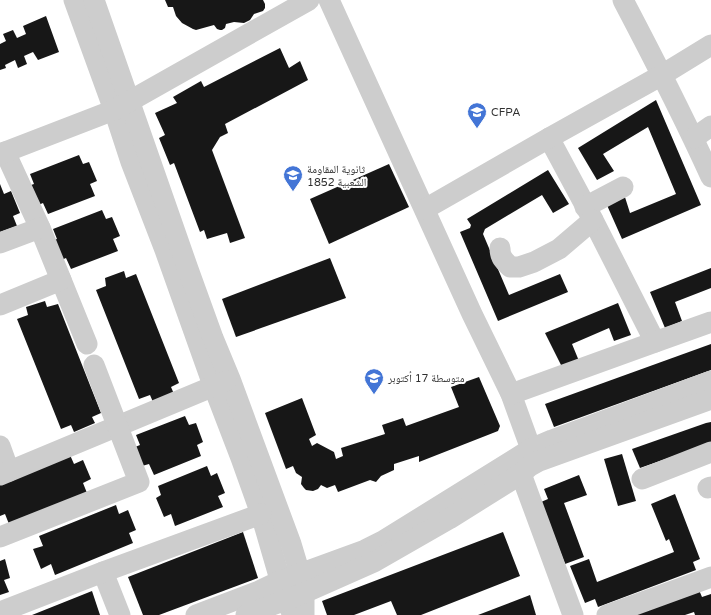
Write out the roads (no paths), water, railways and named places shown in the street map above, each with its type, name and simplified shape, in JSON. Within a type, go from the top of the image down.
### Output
[{"type":"street","points":[[74,0],[121,106],[183,256],[213,338],[222,382],[261,514],[293,593],[304,615]]},
{"type":"street","points":[[94,0],[121,106]]},
{"type":"street","points":[[87,344],[40,228],[2,153],[121,106],[309,0]]},
{"type":"street","points":[[330,0],[472,314],[511,394],[535,455]]},
{"type":"street","points":[[623,0],[694,138],[711,177]]},
{"type":"street","points":[[425,209],[711,45]]},
{"type":"street","points":[[694,138],[711,126]]},
{"type":"street","points":[[549,138],[655,342]]},
{"type":"street","points":[[500,248],[500,254],[503,260],[510,267],[519,267],[534,262],[559,249],[589,213],[623,187]]},
{"type":"street","points":[[0,243],[40,228]]},
{"type":"street","points":[[0,305],[61,280]]},
{"type":"street","points":[[511,394],[711,322]]},
{"type":"street","points":[[0,537],[139,482],[94,365]]},
{"type":"street","points":[[246,615],[293,593],[374,562],[449,519],[521,474],[535,455],[552,440],[711,381]]},
{"type":"street","points":[[0,446],[5,473],[222,382]]},
{"type":"street","points":[[222,382],[291,544],[293,593]]},
{"type":"street","points":[[196,615],[259,591],[293,593],[365,550],[535,455],[711,399]]},
{"type":"street","points":[[642,479],[711,452]]},
{"type":"street","points":[[521,474],[573,615]]},
{"type":"street","points":[[0,612],[103,572],[261,514]]},
{"type":"street","points":[[103,572],[120,615]]},
{"type":"street","points":[[606,615],[711,576]]},
{"type":"place","name":"CFPA","points":[[477,129]]},
{"type":"place","name":"ثانوية المقاومة الشعبية 1852","points":[[293,192]]},
{"type":"place","name":"متوسطة 17 أكتوبر","points":[[374,395]]}]
